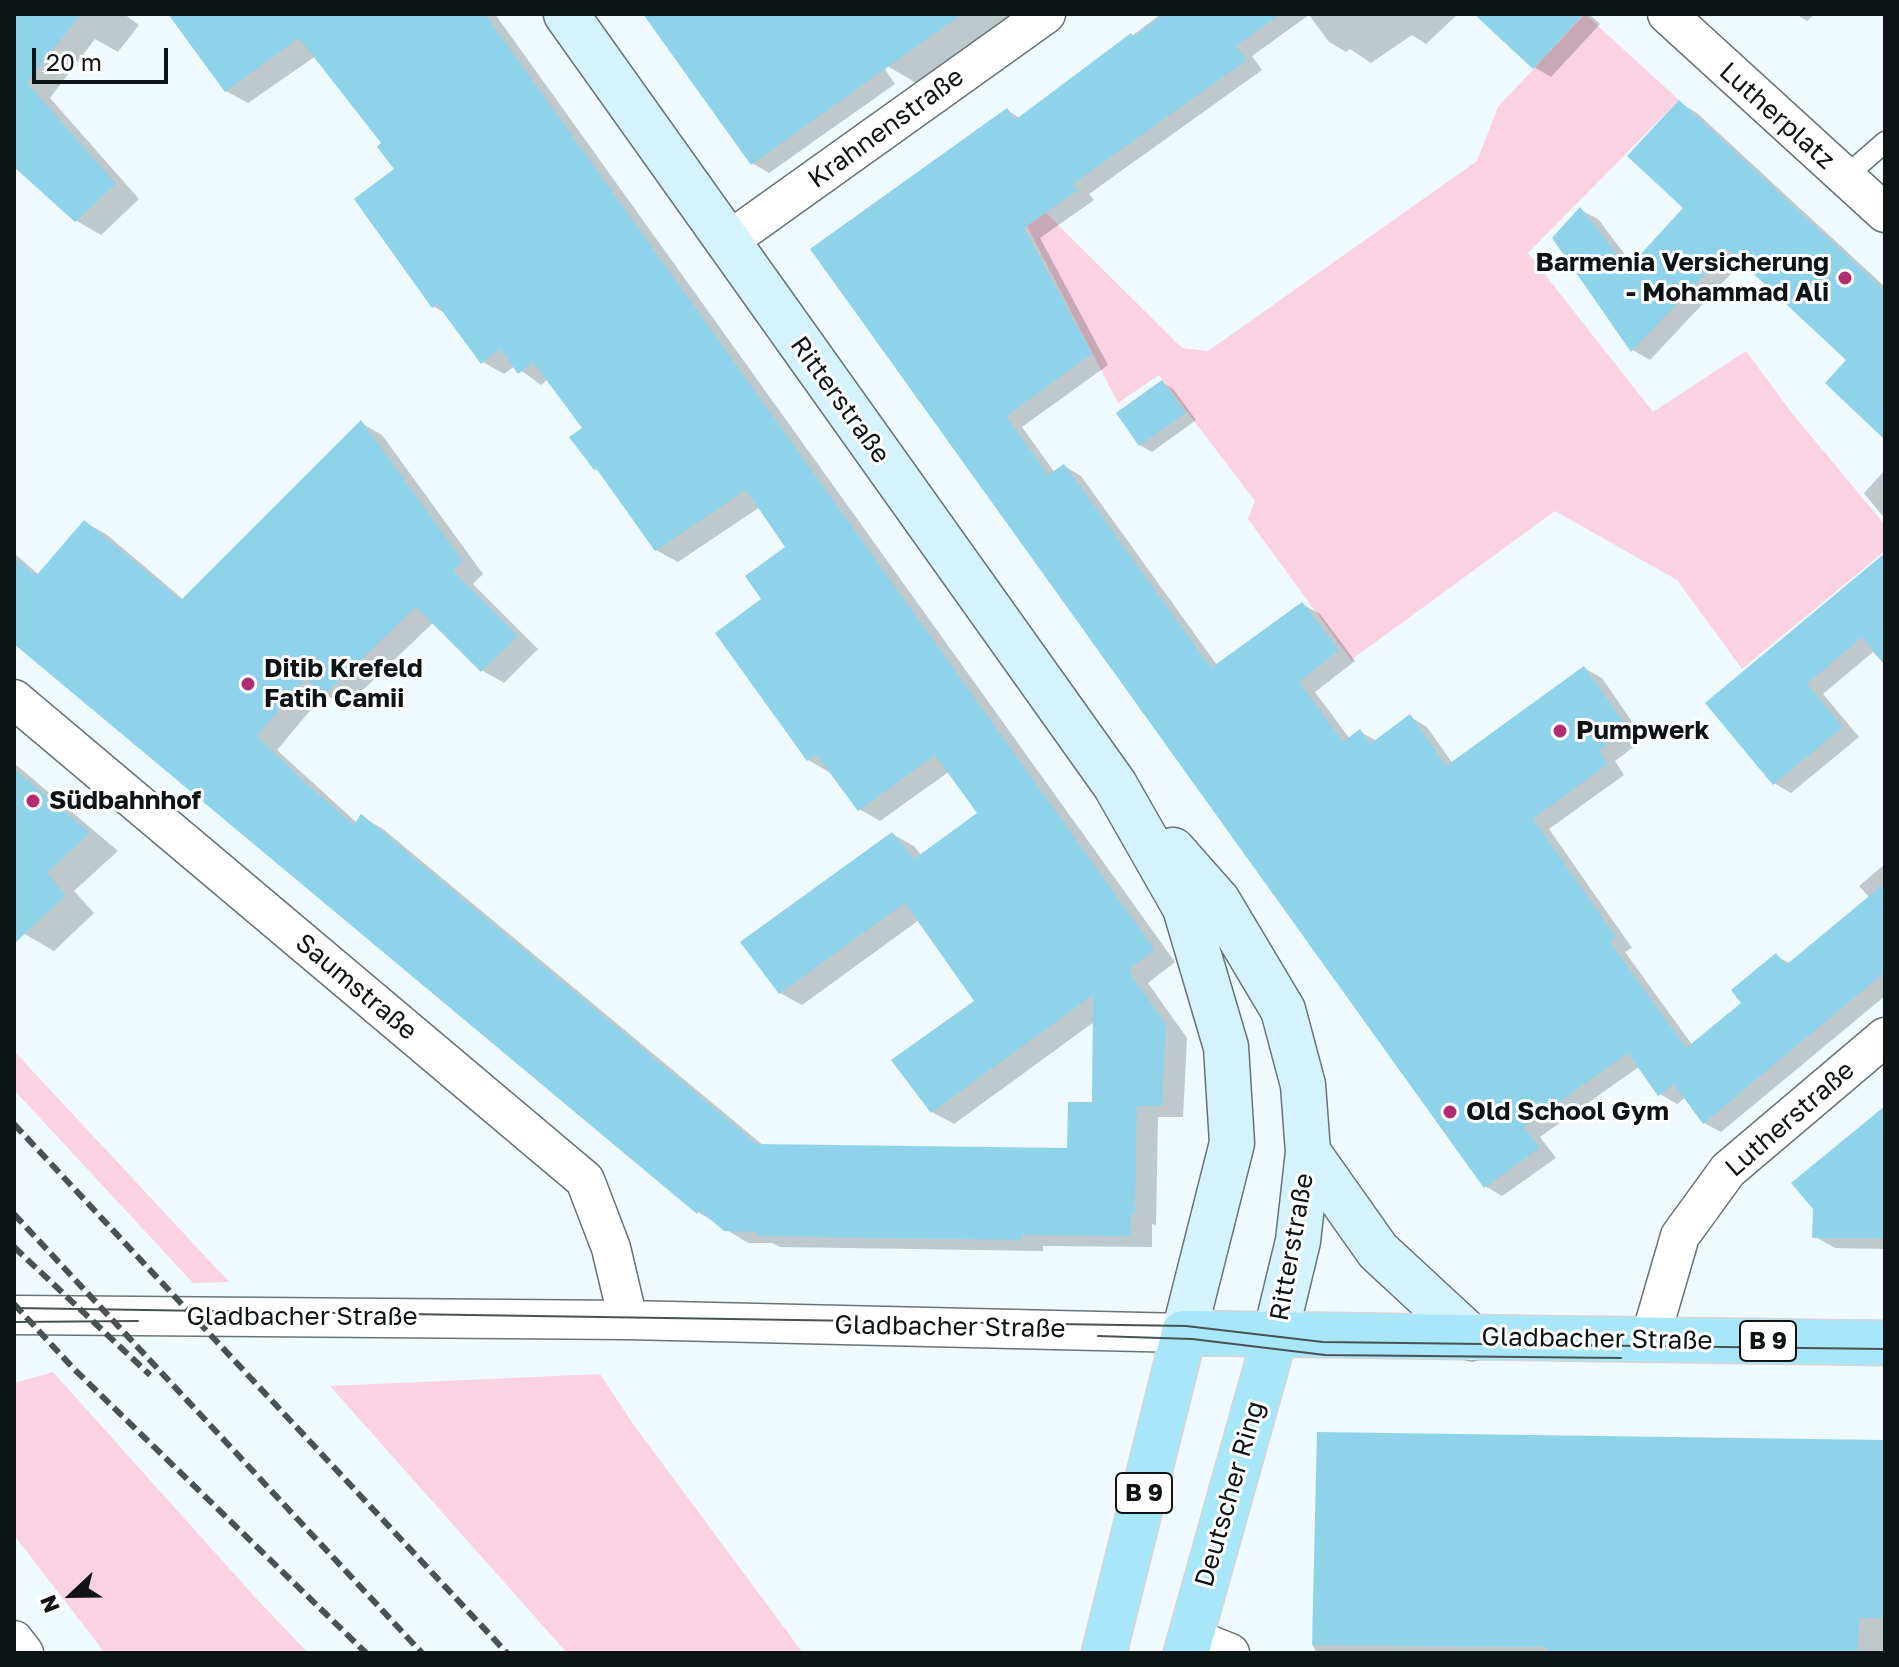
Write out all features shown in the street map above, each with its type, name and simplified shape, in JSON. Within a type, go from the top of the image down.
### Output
[{"type":"main road","name":"Ritterstraße","points":[[566,14],[1115,785],[1185,908],[1226,1047],[1232,1143],[1184,1333]]},
{"type":"main road","name":"Ritterstraße","points":[[1115,785],[1218,901],[1283,1010],[1303,1085],[1308,1152],[1298,1241],[1275,1336]]},
{"type":"main road","points":[[1308,1152],[1378,1251],[1472,1338]]},
{"type":"main road","name":"Gladbacher Straße","points":[[1184,1333],[1885,1343]]},
{"type":"main road","name":"B 9","points":[[1104,1653],[1184,1333]]},
{"type":"main road","name":"Deutscher Ring","points":[[1188,1645],[1275,1336]]},
{"type":"street","name":"Krahnenstraße","points":[[727,242],[1046,14]]},
{"type":"street","name":"Lutherplatz","points":[[1669,16],[1885,213]]},
{"type":"street","name":"Saumstraße","points":[[14,699],[585,1180],[611,1248],[628,1320]]},
{"type":"street","name":"Lutherstraße","points":[[1650,1339],[1680,1236],[1728,1170],[1885,1037]]},
{"type":"street","name":"Gladbacher Straße","points":[[14,1315],[628,1320],[1184,1333]]},
{"type":"street","points":[[14,1640],[24,1653]]},
{"type":"street","points":[[1188,1645],[1230,1653]]},
{"type":"lane","points":[[1845,177],[1885,142]]},
{"type":"shaded area","points":[[1585,14],[1679,100],[1528,253],[1653,412],[1746,351],[1791,412],[1885,525],[1885,551],[1742,669],[1677,580],[1555,511],[1351,660],[1248,519],[1255,501],[1159,375],[1118,403],[1025,222],[1003,155],[1046,213],[1182,348],[1208,351],[1477,161],[1498,107]]},
{"type":"shaded area","points":[[14,1051],[229,1282],[193,1283],[14,1090]]},
{"type":"shaded area","points":[[53,1372],[308,1653],[105,1653],[14,1535],[14,1383]]},
{"type":"shaded area","points":[[600,1374],[633,1424],[803,1653],[567,1653],[330,1386]]},
{"type":"building","points":[[14,14],[81,14],[27,83],[116,184],[75,222],[14,167]]},
{"type":"building","points":[[168,14],[485,14],[1155,950],[1128,970],[1166,1024],[1162,1106],[1137,1106],[1135,1213],[1131,1213],[1130,1236],[1022,1235],[1022,1240],[757,1236],[757,1232],[724,1231],[700,1210],[697,1214],[14,644],[14,557],[36,576],[84,520],[181,600],[361,420],[463,561],[453,571],[518,636],[481,672],[416,607],[323,696],[306,678],[257,736],[303,781],[354,825],[361,814],[757,1144],[1067,1148],[1068,1102],[1092,1102],[1093,995],[931,1113],[891,1060],[974,1001],[905,903],[779,994],[740,942],[892,832],[914,859],[977,813],[935,755],[858,811],[816,754],[807,761],[715,633],[761,599],[745,576],[785,547],[746,490],[655,551],[596,468],[594,470],[569,437],[582,428],[533,362],[518,374],[500,349],[481,364],[437,304],[432,308],[354,199],[394,169],[377,147],[381,143],[299,38],[225,92]]},
{"type":"building","points":[[643,14],[962,14],[751,165]]},
{"type":"building","points":[[1164,14],[1281,14],[1236,46],[1247,60],[1073,184],[1078,190],[1024,228],[1092,354],[1006,416],[1048,475],[1064,464],[1211,668],[1302,602],[1339,650],[1299,682],[1343,742],[1360,729],[1370,744],[1410,714],[1446,766],[1584,666],[1628,729],[1599,750],[1608,764],[1533,819],[1616,937],[1610,942],[1686,1048],[1741,1003],[1731,990],[1776,953],[1786,965],[1885,883],[1885,972],[1703,1124],[1674,1084],[1658,1096],[1628,1053],[1524,1127],[1540,1148],[1484,1188],[810,249],[1007,108],[1015,120],[1131,33],[1133,37]]},
{"type":"building","points":[[1474,14],[1583,14],[1533,69]]},
{"type":"building","points":[[1679,100],[1885,291],[1885,440],[1825,383],[1846,360],[1728,250],[1631,352],[1552,238],[1580,207],[1628,268],[1683,208],[1627,156]]},
{"type":"building","points":[[1162,380],[1186,413],[1139,446],[1116,413]]},
{"type":"building","points":[[1885,553],[1885,665],[1862,637],[1807,684],[1843,727],[1773,785],[1705,703]]},
{"type":"building","points":[[14,769],[90,833],[47,873],[66,895],[14,944]]},
{"type":"building","points":[[1885,1106],[1885,1238],[1812,1238],[1813,1209],[1791,1183]]},
{"type":"building","points":[[1317,1432],[1885,1440],[1885,1618],[1860,1618],[1857,1653],[1547,1653],[1547,1647],[1312,1645]]},
{"type":"tram line","points":[[14,1308],[1186,1326],[1323,1342],[1885,1349]]},
{"type":"tram line","points":[[14,1322],[138,1321]]},
{"type":"tram line","points":[[1098,1336],[1192,1339],[1325,1355],[1621,1358]]},
{"type":"railway","points":[[14,1124],[507,1653]]},
{"type":"railway","points":[[14,1214],[422,1653]]},
{"type":"railway","points":[[14,1247],[150,1375]]},
{"type":"railway","points":[[14,1304],[74,1369],[366,1653]]},
{"type":"place","name":"Barmenia Versicherung - Mohammad Ali","points":[[1845,278]]},
{"type":"place","name":"Ditib Krefeld Fatih Camii","points":[[248,684]]},
{"type":"place","name":"Pumpwerk","points":[[1560,731]]},
{"type":"place","name":"Südbahnhof","points":[[33,801]]},
{"type":"place","name":"Old School Gym","points":[[1450,1112]]}]
